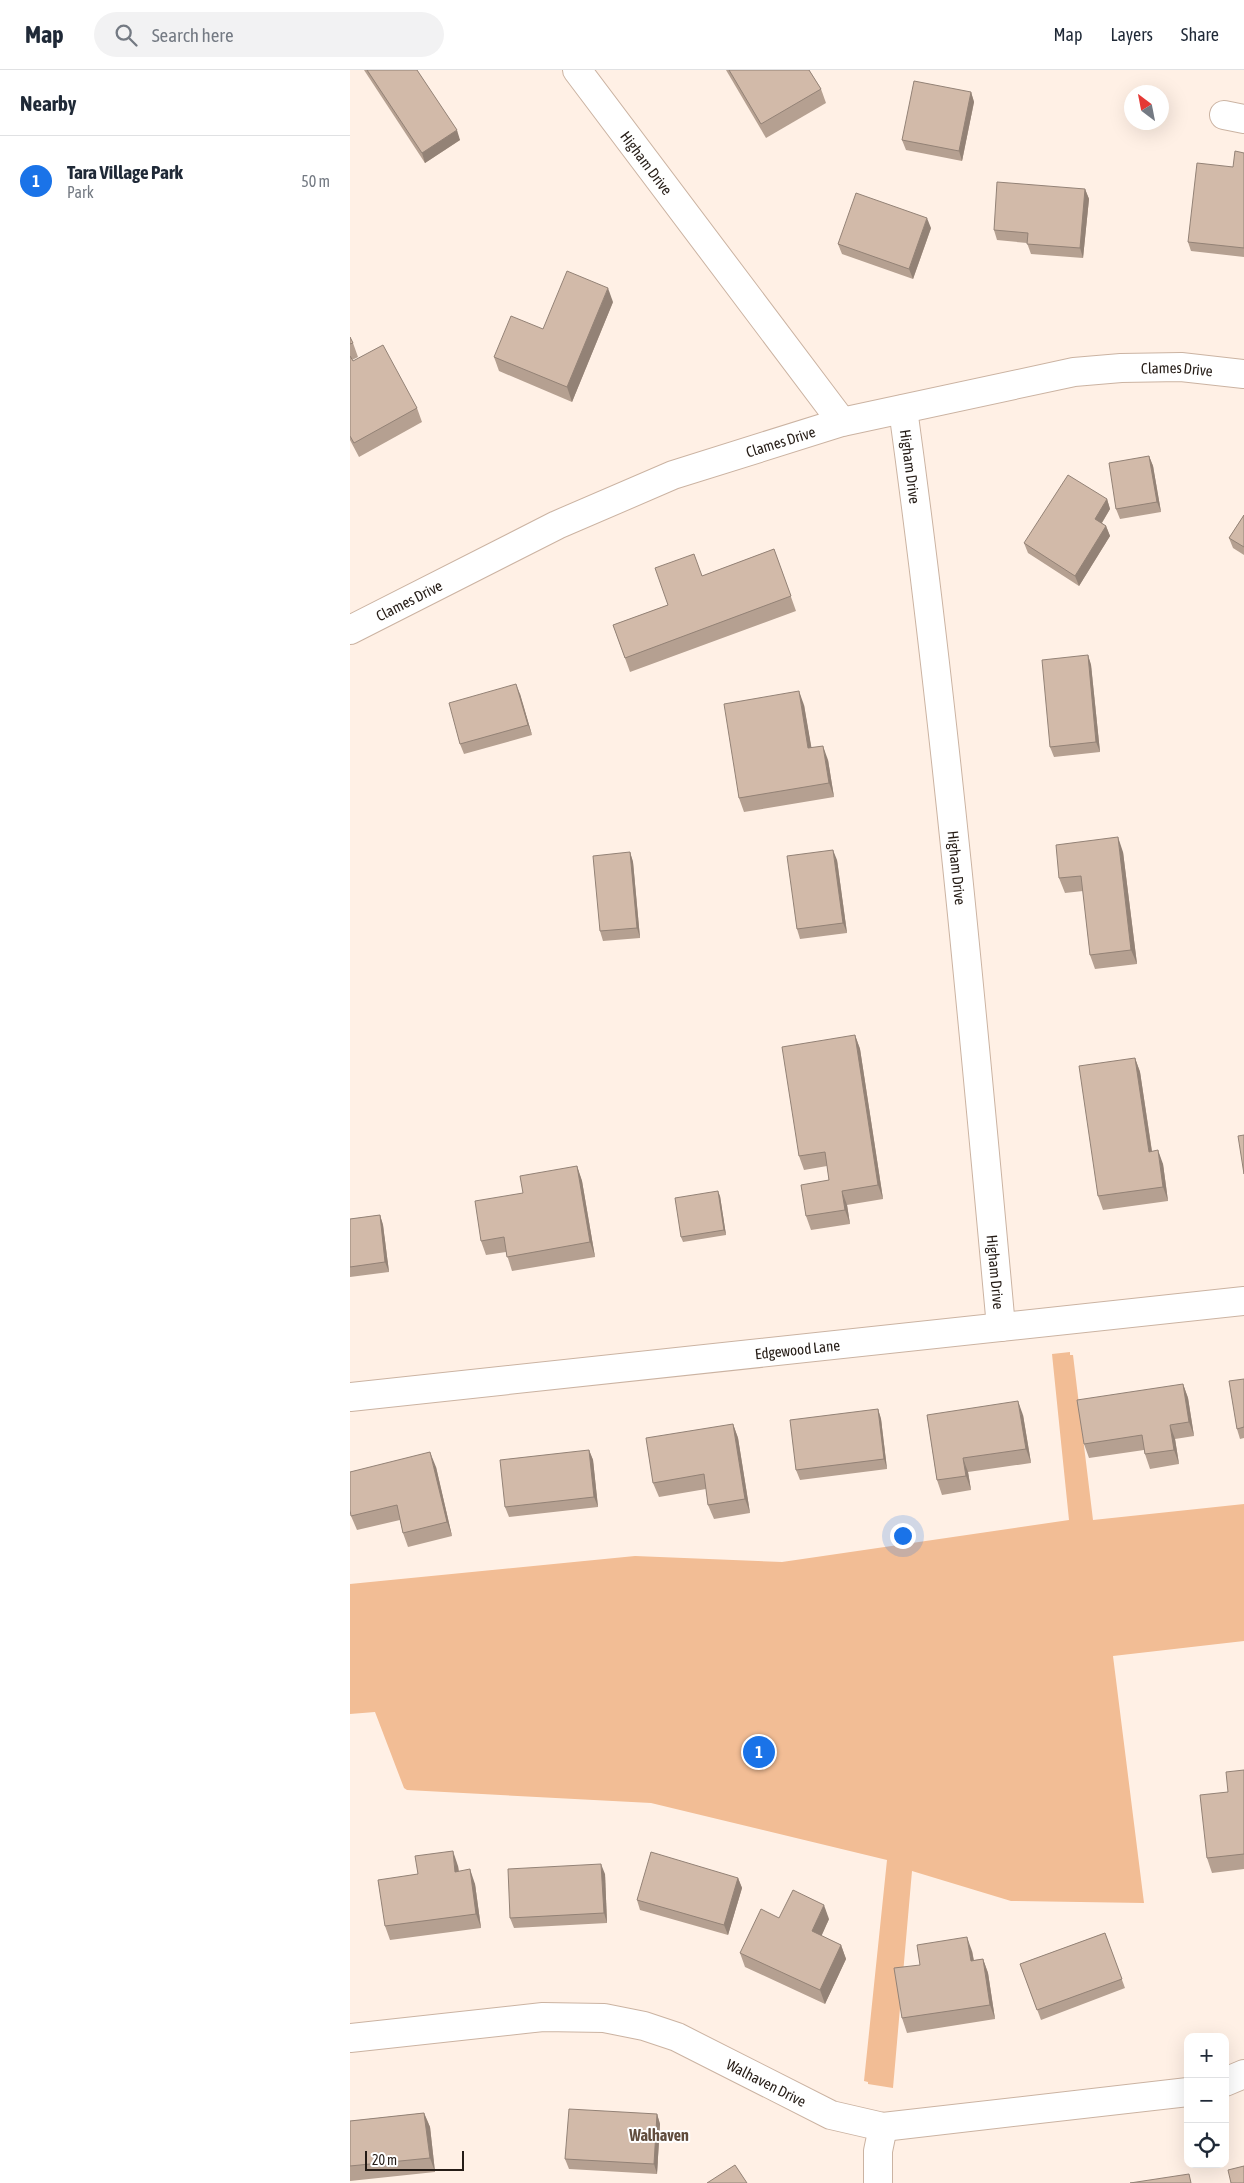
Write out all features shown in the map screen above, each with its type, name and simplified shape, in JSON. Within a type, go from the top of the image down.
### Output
[{"type":"street","name":"Higham Drive","points":[[577,70],[842,422]]},
{"type":"street","name":"Clames Drive","points":[[350,630],[557,525],[673,475],[842,422],[1084,371],[1181,367],[1244,374]]},
{"type":"street","name":"Higham Drive","points":[[903,409],[922,552],[962,906],[1000,1328]]},
{"type":"street","name":"Edgewood Lane","points":[[350,1396],[1244,1301]]},
{"type":"street","name":"Walhaven Drive","points":[[350,2038],[543,2017],[604,2018],[644,2026],[677,2037],[831,2115],[883,2127],[1184,2092]]},
{"type":"street","points":[[1229,2080],[1244,2074]]},
{"type":"street","points":[[878,2183],[878,2151],[883,2127]]},
{"type":"shaded area","points":[[1070,1352],[1070,1355],[1073,1355],[1093,1520],[1244,1504],[1244,1641],[1113,1656],[1144,1903],[1011,1901],[912,1871],[893,2088],[868,2084],[868,2082],[864,2081],[887,1860],[651,1803],[407,1790],[404,1788],[375,1712],[350,1714],[350,1584],[635,1556],[782,1562],[1069,1520],[1052,1354]]},
{"type":"building","points":[[367,70],[417,70],[457,130],[422,153]]},
{"type":"building","points":[[729,70],[809,70],[821,89],[761,124]]},
{"type":"building","points":[[914,81],[971,92],[959,151],[902,140]]},
{"type":"building","points":[[1235,151],[1244,153],[1244,248],[1188,242],[1197,163],[1233,167]]},
{"type":"building","points":[[997,182],[1085,189],[1080,248],[1027,244],[1028,233],[994,230]]},
{"type":"building","points":[[856,193],[927,218],[909,269],[838,244]]},
{"type":"building","points":[[567,271],[608,288],[567,387],[494,357],[511,316],[543,329]]},
{"type":"building","points":[[383,345],[417,408],[354,443],[350,436],[350,356],[353,361]]},
{"type":"building","points":[[1149,456],[1157,502],[1116,509],[1109,463]]},
{"type":"building","points":[[1068,475],[1107,499],[1095,519],[1106,526],[1075,576],[1024,543]]},
{"type":"building","points":[[1244,515],[1244,547],[1229,538]]},
{"type":"building","points":[[774,549],[791,596],[625,658],[613,625],[668,605],[655,568],[694,554],[702,576]]},
{"type":"building","points":[[1088,655],[1096,742],[1050,747],[1042,660]]},
{"type":"building","points":[[516,684],[528,725],[460,744],[449,703]]},
{"type":"building","points":[[799,691],[808,748],[823,746],[829,783],[739,798],[724,704]]},
{"type":"building","points":[[1118,837],[1131,950],[1090,955],[1081,876],[1059,878],[1056,845]]},
{"type":"building","points":[[833,850],[843,923],[797,929],[787,856]]},
{"type":"building","points":[[630,852],[637,928],[600,931],[593,856]]},
{"type":"building","points":[[855,1035],[878,1185],[842,1191],[845,1210],[806,1216],[801,1185],[829,1180],[825,1152],[799,1156],[782,1047]]},
{"type":"building","points":[[1135,1058],[1149,1152],[1158,1150],[1163,1187],[1098,1196],[1079,1066]]},
{"type":"building","points":[[1244,1135],[1244,1174],[1238,1136]]},
{"type":"building","points":[[577,1166],[590,1242],[507,1257],[504,1237],[481,1241],[475,1201],[523,1193],[520,1176]]},
{"type":"building","points":[[718,1191],[724,1230],[681,1237],[675,1198]]},
{"type":"building","points":[[380,1215],[385,1262],[350,1267],[350,1219]]},
{"type":"building","points":[[1244,1379],[1244,1427],[1237,1429],[1229,1381]]},
{"type":"building","points":[[1183,1384],[1189,1422],[1170,1425],[1174,1450],[1145,1454],[1142,1435],[1084,1444],[1077,1400]]},
{"type":"building","points":[[1018,1401],[1026,1449],[963,1458],[966,1476],[937,1480],[927,1415]]},
{"type":"building","points":[[878,1409],[884,1459],[796,1470],[790,1420]]},
{"type":"building","points":[[733,1424],[745,1499],[708,1505],[704,1474],[653,1483],[646,1438]]},
{"type":"building","points":[[589,1450],[594,1497],[505,1507],[500,1460]]},
{"type":"building","points":[[430,1452],[447,1522],[403,1533],[397,1505],[351,1516],[350,1472]]},
{"type":"building","points":[[1244,1770],[1244,1854],[1207,1858],[1200,1795],[1228,1792],[1226,1772]]},
{"type":"building","points":[[453,1851],[455,1872],[470,1869],[476,1914],[385,1926],[378,1880],[418,1874],[415,1856]]},
{"type":"building","points":[[651,1852],[738,1878],[724,1925],[637,1900]]},
{"type":"building","points":[[601,1864],[604,1913],[510,1918],[508,1869]]},
{"type":"building","points":[[793,1890],[824,1905],[812,1931],[841,1945],[820,1990],[740,1953],[761,1909],[779,1918]]},
{"type":"building","points":[[1105,1933],[1122,1979],[1037,2010],[1020,1964]]},
{"type":"building","points":[[967,1937],[971,1961],[983,1959],[990,2005],[902,2018],[894,1968],[920,1965],[917,1945]]},
{"type":"building","points":[[569,2109],[657,2114],[654,2164],[565,2159]]},
{"type":"building","points":[[424,2113],[430,2158],[350,2166],[350,2121]]},
{"type":"building","points":[[735,2165],[747,2183],[707,2183]]},
{"type":"building","points":[[1244,2166],[1244,2183],[1231,2183],[1228,2170]]},
{"type":"building","points":[[1189,2174],[1191,2183],[1130,2183]]},
{"type":"place","name":"Tara Village Park","points":[[759,1752]]},
{"type":"district","name":"Walhaven","points":[[659,2135]]}]
